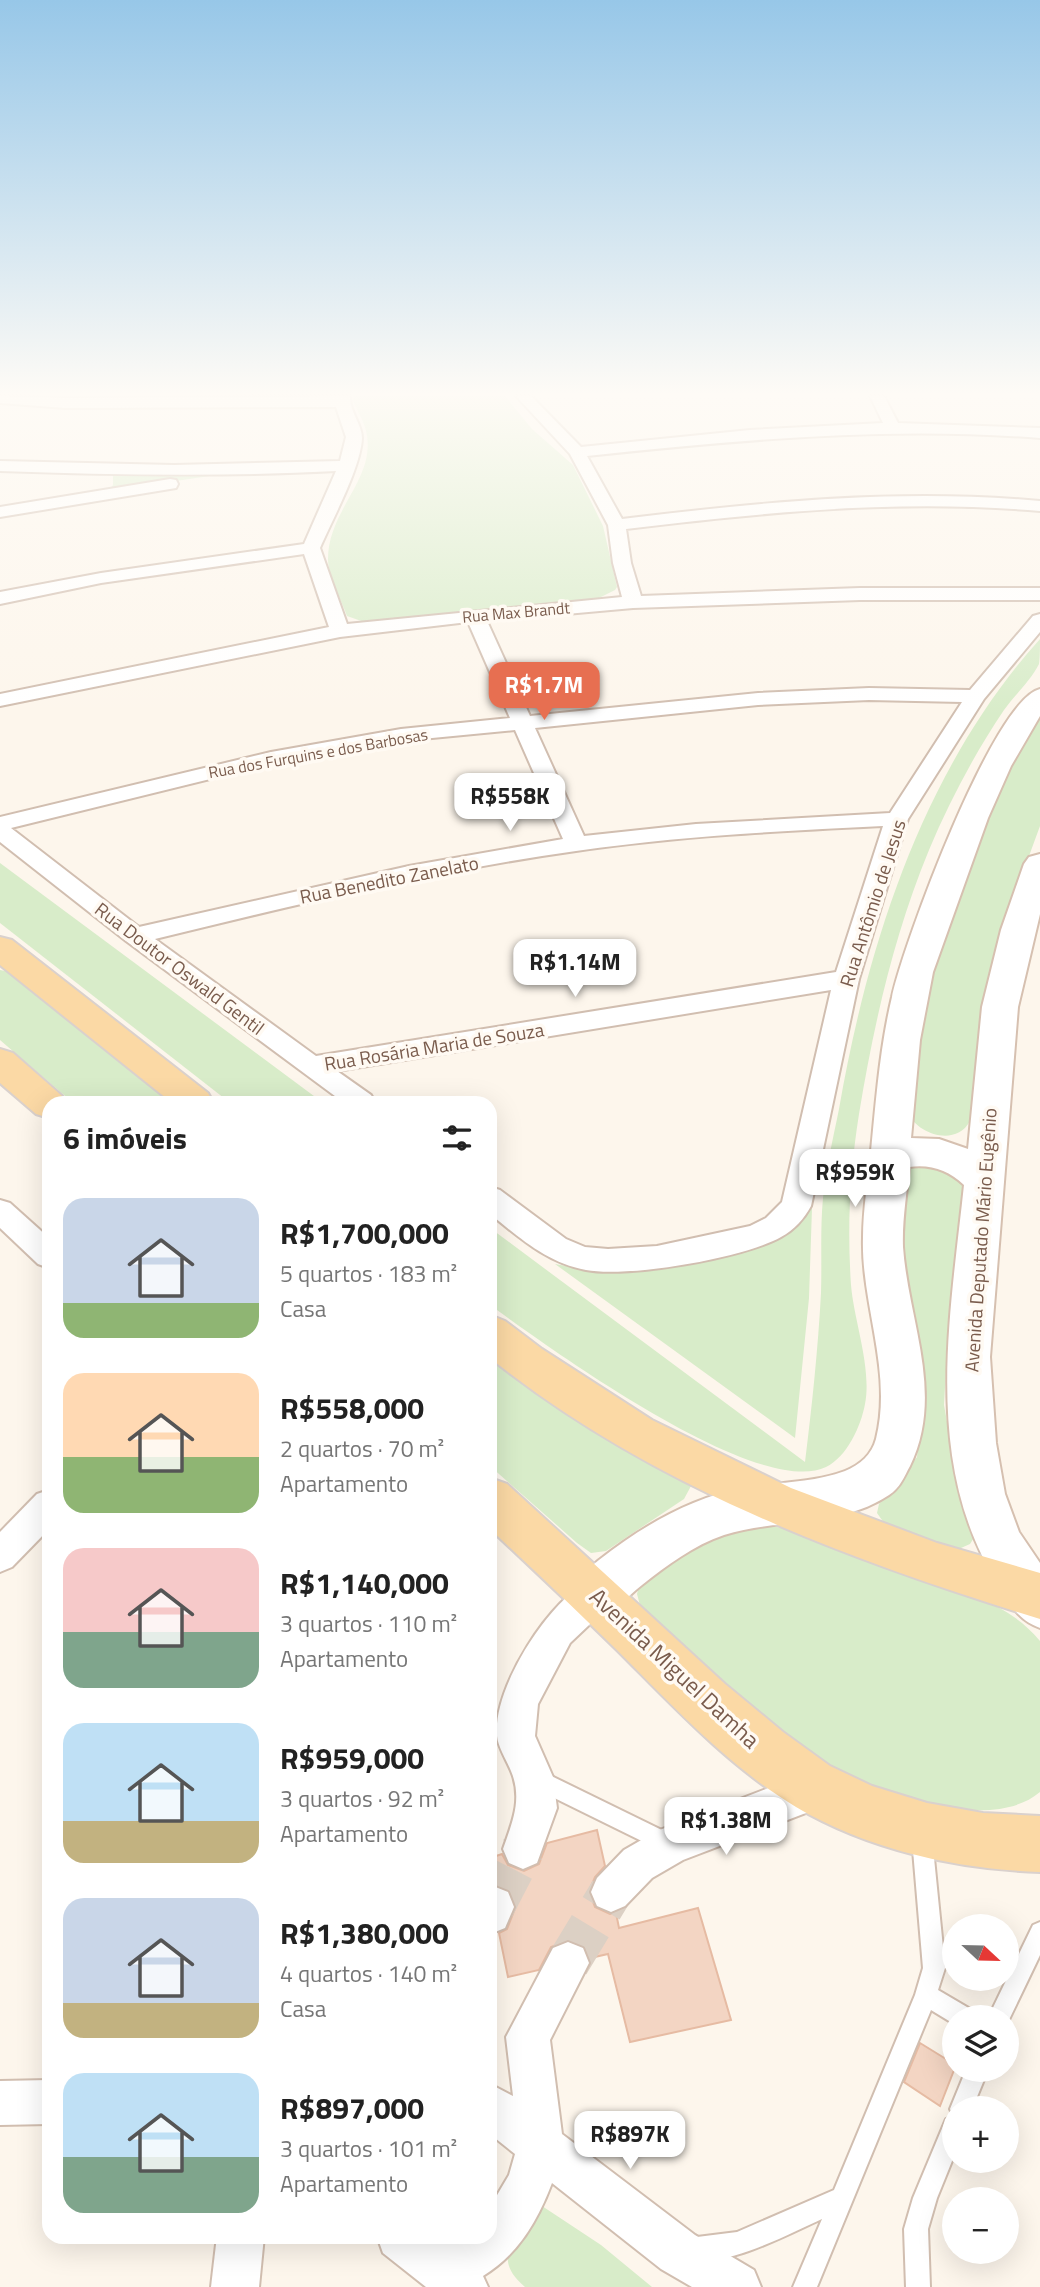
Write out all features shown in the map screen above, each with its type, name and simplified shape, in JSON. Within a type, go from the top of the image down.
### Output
[{"type":"main road","points":[[1,950],[187,1096]]},
{"type":"main road","points":[[0,1062],[42,1099]]},
{"type":"main road","points":[[497,1338],[527,1362],[636,1434],[774,1503],[937,1565],[1037,1598]]},
{"type":"main road","name":"Avenida Miguel Damha","points":[[497,1505],[596,1595],[691,1689],[738,1730],[818,1789],[876,1815],[921,1829],[973,1840],[1040,1844]]},
{"type":"street","points":[[0,512],[50,503]]},
{"type":"street","points":[[331,503],[311,548],[340,631]]},
{"type":"street","points":[[605,503],[617,525],[622,562],[633,602]]},
{"type":"street","points":[[617,525],[829,503]]},
{"type":"street","points":[[998,503],[1040,506]]},
{"type":"street","points":[[0,598],[102,578],[311,548]]},
{"type":"street","name":"Rua Max Brandt","points":[[0,700],[340,631],[475,616],[633,602],[860,594],[1040,594]]},
{"type":"street","points":[[475,616],[576,844]]},
{"type":"street","name":"Rua Antômio de Jesus","points":[[497,1203],[562,1251],[587,1259],[640,1259],[766,1233],[784,1222],[796,1206],[846,978],[897,819],[975,696],[1040,620]]},
{"type":"street","name":"Rua dos Furquins e dos Barbosas","points":[[0,824],[271,758],[401,735],[758,699],[869,694],[975,696]]},
{"type":"street","points":[[523,1849],[537,1808],[533,1777],[516,1737],[519,1700],[557,1631],[634,1560],[677,1532],[724,1513],[825,1497],[859,1487],[883,1472],[897,1450],[904,1402],[883,1247],[892,1139],[909,997],[961,845],[992,777],[1030,709],[1040,697]]},
{"type":"street","name":"Rua Benedito Zanelato","points":[[135,936],[365,881],[576,844],[734,826],[897,819]]},
{"type":"street","name":"Rua Doutor Oswald Gentil","points":[[0,831],[135,936],[353,1096]]},
{"type":"street","name":"Avenida Deputado Mário Eugênio","points":[[1037,1598],[999,1543],[982,1494],[973,1444],[968,1357],[1000,1007],[1018,930],[1040,864]]},
{"type":"street","name":"Rua Rosária Maria de Souza","points":[[311,1066],[846,978]]},
{"type":"street","points":[[892,1139],[915,1151],[943,1154],[965,1164],[984,1160]]},
{"type":"street","points":[[0,1211],[42,1250]]},
{"type":"street","points":[[0,1556],[42,1512]]},
{"type":"street","points":[[611,1892],[638,1864],[671,1845],[818,1789]]},
{"type":"street","points":[[497,2234],[509,2221],[529,2184],[541,2144],[528,2037],[568,1963]]},
{"type":"street","points":[[0,2102],[42,2102]]},
{"type":"street","points":[[497,2111],[678,2252],[737,2287]]},
{"type":"street","points":[[235,2287],[240,2244]]},
{"type":"street","points":[[410,2244],[455,2280],[488,2244]]},
{"type":"lane","points":[[533,1777],[671,1845]]},
{"type":"lane","points":[[805,2287],[839,2199],[926,1994],[934,1968],[921,1829]]},
{"type":"lane","points":[[1005,2005],[1040,1932]]},
{"type":"lane","points":[[926,1994],[943,2005]]},
{"type":"lane","points":[[918,2287],[916,2229],[925,2197],[942,2156]]},
{"type":"lane","points":[[678,2252],[738,2244],[839,2199]]},
{"type":"green space","points":[[347,503],[592,503],[603,526],[617,587],[595,600],[367,623],[347,616],[332,580],[328,559],[330,542]]},
{"type":"green space","points":[[1040,639],[1039,664],[983,743],[937,832],[905,914],[871,1046],[853,1156],[850,1199],[851,1285],[867,1390],[860,1422],[847,1448],[826,1467],[794,1471],[753,1462],[654,1414],[557,1353],[497,1310],[497,1233],[805,1462],[820,1314],[824,1187],[866,983],[907,860],[933,800],[964,743],[999,689]]},
{"type":"green space","points":[[1040,718],[1040,826],[1003,927],[986,1005],[970,1121],[956,1134],[937,1135],[920,1127],[907,1112],[925,998],[948,915],[1004,778]]},
{"type":"green space","points":[[0,863],[314,1096],[221,1096],[0,923]]},
{"type":"green space","points":[[0,970],[15,973],[168,1096],[65,1096],[0,1040]]},
{"type":"green space","points":[[924,1160],[961,1179],[965,1188],[963,1264],[948,1334],[944,1405],[955,1466],[975,1536],[970,1544],[952,1552],[889,1530],[877,1513],[879,1504],[917,1457],[919,1432],[899,1250],[902,1177],[912,1162]]},
{"type":"green space","points":[[812,1208],[809,1298],[795,1438],[555,1264],[579,1268],[629,1268],[753,1248],[770,1243]]},
{"type":"green space","points":[[497,1356],[689,1479],[691,1486],[684,1499],[606,1551],[591,1553],[497,1472]]},
{"type":"green space","points":[[762,1524],[782,1528],[972,1595],[1009,1614],[1033,1633],[1040,1641],[1040,1792],[1014,1806],[982,1810],[947,1807],[909,1799],[836,1771],[805,1756],[768,1732],[642,1613],[637,1594],[641,1578],[672,1547]]},
{"type":"green space","points":[[539,2204],[601,2245],[652,2287],[525,2287],[514,2276],[508,2255],[516,2236]]},
{"type":"building","points":[[597,1830],[605,1866],[595,1877],[589,1891],[595,1907],[610,1914],[616,1913],[619,1928],[698,1908],[731,2020],[630,2042],[608,1954],[590,1958],[584,1946],[569,1940],[551,1947],[539,1970],[508,1977],[499,1933],[507,1929],[516,1906],[509,1890],[497,1885],[497,1856],[502,1854],[508,1865],[524,1871],[539,1864],[547,1843]]},
{"type":"building","points":[[920,2043],[942,2057],[942,2082],[949,2082],[940,2106],[904,2082]]},
{"type":"tunnel","points":[[497,1899],[523,1849]]},
{"type":"tunnel","points":[[568,1963],[611,1892]]}]
